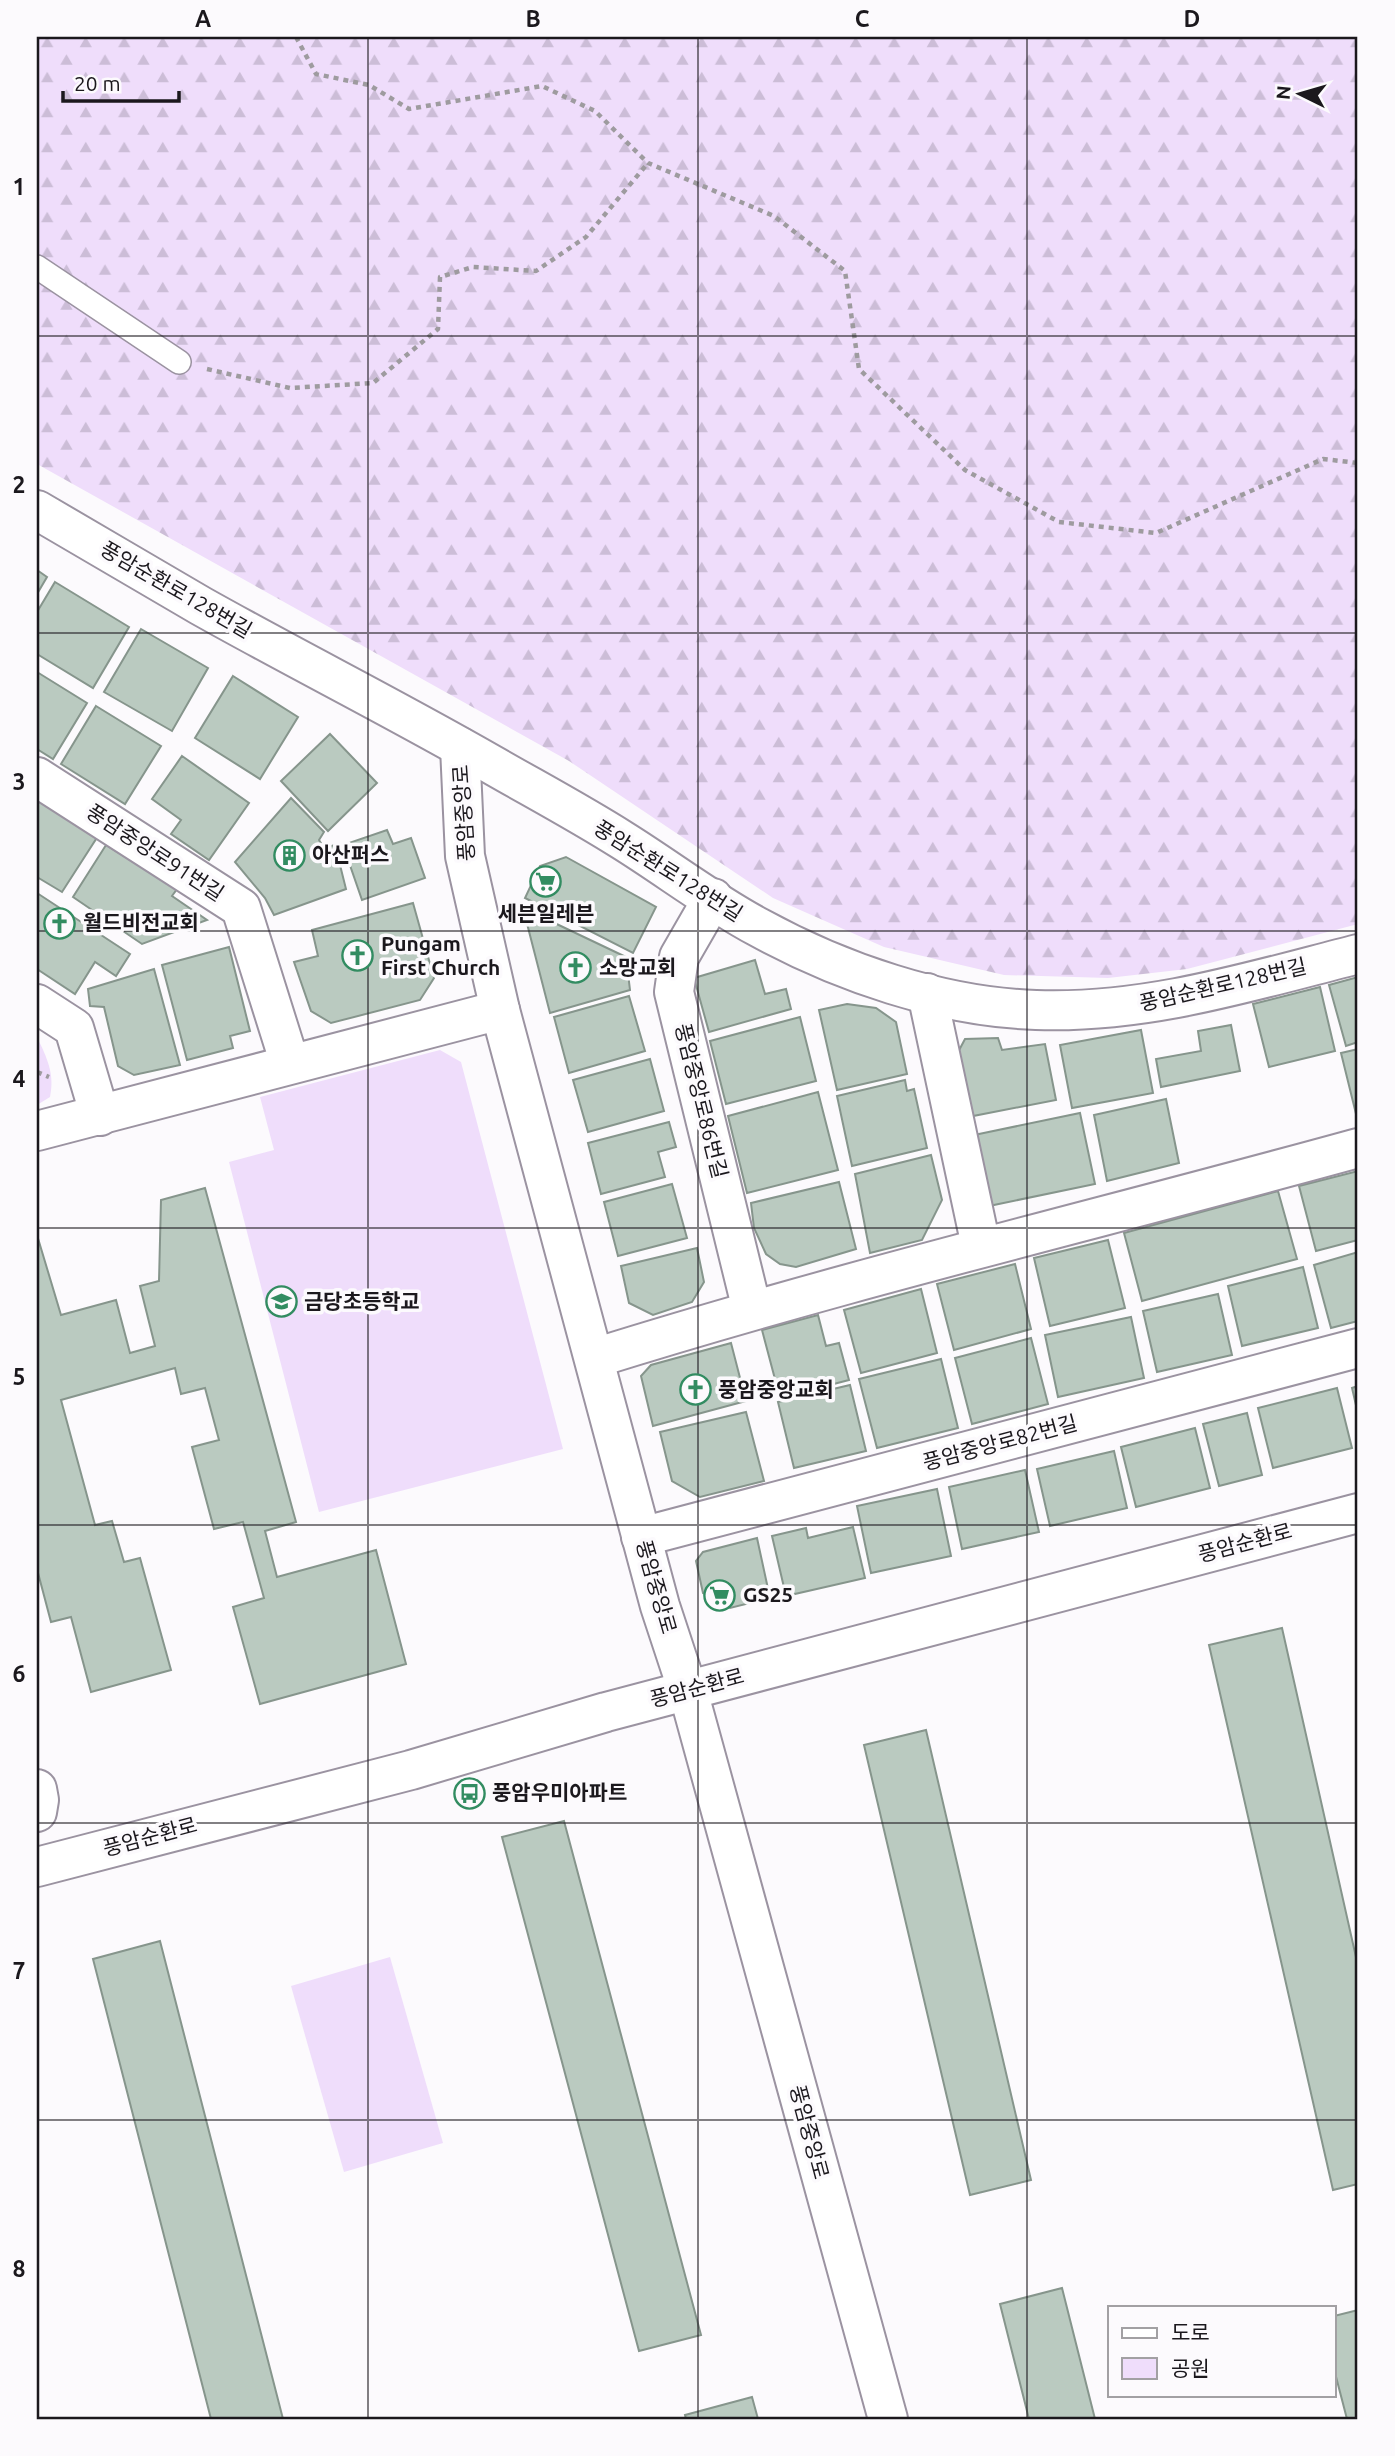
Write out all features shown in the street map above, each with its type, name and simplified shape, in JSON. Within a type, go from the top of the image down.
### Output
[{"type":"street","name":"풍암순환로128번길","points":[[37,510],[203,607],[460,747],[618,838],[755,926],[811,954],[927,993],[1034,1010],[1108,1009],[1171,1001],[1358,954]]},
{"type":"street","name":"풍암중앙로","points":[[460,747],[465,856],[500,1010],[641,1537],[688,1691],[888,2419]]},
{"type":"street","name":"풍암중앙로91번길","points":[[37,777],[241,908],[290,1064]]},
{"type":"street","name":"풍암중앙로86번길","points":[[713,898],[679,957],[674,992],[752,1310]]},
{"type":"street","points":[[927,993],[981,1247]]},
{"type":"street","points":[[37,1004],[74,1028],[100,1116]]},
{"type":"street","points":[[37,1131],[500,1010]]},
{"type":"street","points":[[595,1358],[752,1310],[1358,1148]]},
{"type":"street","name":"풍암중앙로82번길","points":[[641,1537],[1358,1348]]},
{"type":"street","name":"풍암순환로","points":[[37,1867],[411,1770],[688,1691],[1358,1513]]},
{"type":"street","points":[[37,1789],[37,1812]]},
{"type":"lane","points":[[37,267],[179,362]]},
{"type":"path","points":[[296,37],[316,74],[369,85],[409,109],[542,86],[595,111],[648,163],[774,216],[845,271],[859,369],[965,470],[1059,522],[1156,533],[1323,459],[1358,463]]},
{"type":"path","points":[[179,362],[290,388],[373,383],[438,329],[440,277],[473,267],[536,271],[586,237],[648,163]]},
{"type":"green space","points":[[37,37],[1358,37],[1358,924],[1187,969],[1108,978],[1004,975],[884,947],[773,898],[569,761],[37,464]]},
{"type":"green space","points":[[37,1037],[47,1059],[51,1081],[50,1097],[37,1105]]},
{"type":"green space","points":[[440,1050],[461,1062],[563,1449],[319,1512],[229,1162],[274,1150],[260,1097]]},
{"type":"green space","points":[[390,1957],[443,2143],[344,2172],[291,1986]]},
{"type":"building","points":[[37,570],[47,577],[37,594]]},
{"type":"building","points":[[55,582],[129,627],[93,688],[37,654],[37,612]]},
{"type":"building","points":[[141,629],[208,668],[172,731],[104,692]]},
{"type":"building","points":[[37,672],[87,703],[53,759],[37,749]]},
{"type":"building","points":[[233,676],[298,717],[260,779],[195,738]]},
{"type":"building","points":[[96,706],[161,746],[125,804],[61,764]]},
{"type":"building","points":[[330,734],[377,783],[328,831],[281,781]]},
{"type":"building","points":[[182,756],[249,803],[209,860],[171,834],[181,820],[152,799]]},
{"type":"building","name":"아산퍼스","points":[[291,798],[324,832],[319,840],[324,848],[335,845],[346,889],[274,915],[265,898],[235,862]]},
{"type":"building","points":[[37,799],[98,836],[62,892],[37,877]]},
{"type":"building","points":[[387,830],[393,844],[411,838],[425,878],[362,900],[343,845]]},
{"type":"building","points":[[106,845],[177,889],[172,896],[207,920],[142,944],[73,897]]},
{"type":"building","points":[[566,857],[656,907],[633,953],[525,898],[540,866]]},
{"type":"building","name":"월드비전교회","points":[[37,893],[130,954],[116,976],[95,962],[75,994],[37,969]]},
{"type":"building","name":"Pungam First Church","points":[[413,903],[434,978],[420,1000],[331,1023],[311,1011],[294,962],[318,956],[312,930]]},
{"type":"building","points":[[523,908],[626,957],[630,990],[550,1013]]},
{"type":"building","points":[[229,947],[250,1031],[230,1036],[233,1048],[187,1060],[162,965]]},
{"type":"building","points":[[755,960],[765,994],[786,989],[791,1009],[709,1032],[694,978]]},
{"type":"building","points":[[154,969],[180,1065],[134,1075],[118,1066],[104,1007],[90,1006],[88,989]]},
{"type":"building","points":[[1358,977],[1358,1042],[1346,1046],[1329,985]]},
{"type":"building","points":[[1320,987],[1335,1051],[1269,1067],[1253,1004]]},
{"type":"building","points":[[629,996],[645,1051],[569,1073],[554,1017]]},
{"type":"building","points":[[847,1004],[876,1008],[896,1022],[907,1074],[837,1090],[819,1010]]},
{"type":"building","points":[[800,1017],[816,1081],[726,1104],[710,1041]]},
{"type":"building","points":[[1231,1025],[1240,1071],[1161,1087],[1156,1059],[1201,1051],[1198,1031]]},
{"type":"building","points":[[1141,1030],[1153,1093],[1072,1108],[1060,1045]]},
{"type":"building","points":[[998,1038],[1002,1050],[1045,1044],[1056,1100],[968,1117],[956,1056],[965,1039]]},
{"type":"building","points":[[1358,1049],[1358,1122],[1341,1053]]},
{"type":"building","points":[[650,1059],[664,1111],[588,1132],[573,1080]]},
{"type":"building","points":[[905,1080],[907,1091],[914,1089],[927,1148],[852,1166],[837,1096]]},
{"type":"building","points":[[818,1092],[838,1170],[747,1193],[728,1116]]},
{"type":"building","points":[[1166,1099],[1179,1163],[1107,1181],[1094,1115]]},
{"type":"building","points":[[1080,1113],[1095,1184],[989,1206],[974,1135]]},
{"type":"building","points":[[669,1122],[676,1147],[658,1152],[665,1177],[601,1194],[588,1143]]},
{"type":"building","points":[[931,1155],[942,1200],[922,1240],[870,1253],[855,1174]]},
{"type":"building","points":[[1358,1171],[1358,1240],[1316,1251],[1299,1186]]},
{"type":"building","points":[[839,1182],[856,1249],[796,1267],[780,1264],[766,1254],[754,1228],[751,1203]]},
{"type":"building","points":[[672,1184],[687,1238],[618,1256],[604,1202]]},
{"type":"building","points":[[205,1188],[296,1522],[265,1531],[277,1577],[376,1550],[406,1664],[260,1704],[233,1607],[264,1598],[243,1522],[214,1529],[192,1447],[219,1440],[205,1388],[181,1394],[175,1368],[61,1400],[95,1525],[112,1521],[124,1562],[140,1558],[171,1670],[91,1692],[71,1617],[51,1622],[37,1569],[37,1235],[61,1315],[116,1300],[130,1353],[155,1346],[140,1286],[159,1281],[161,1200]]},
{"type":"building","points":[[1278,1191],[1297,1259],[1142,1301],[1124,1233]]},
{"type":"building","points":[[1108,1240],[1125,1308],[1050,1326],[1034,1258]]},
{"type":"building","points":[[697,1248],[704,1282],[692,1302],[653,1315],[629,1303],[621,1266]]},
{"type":"building","points":[[1358,1252],[1358,1321],[1331,1328],[1314,1265]]},
{"type":"building","points":[[1015,1264],[1031,1329],[954,1350],[937,1284]]},
{"type":"building","points":[[1303,1267],[1318,1328],[1242,1346],[1228,1286]]},
{"type":"building","points":[[921,1289],[937,1353],[861,1373],[844,1310]]},
{"type":"building","points":[[1218,1294],[1232,1355],[1157,1372],[1143,1311]]},
{"type":"building","points":[[818,1315],[826,1346],[839,1343],[849,1380],[780,1398],[762,1330]]},
{"type":"building","points":[[1131,1317],[1144,1378],[1058,1397],[1045,1335]]},
{"type":"building","points":[[1031,1338],[1048,1404],[972,1424],[955,1358]]},
{"type":"building","points":[[731,1343],[746,1401],[653,1426],[641,1376],[651,1365]]},
{"type":"building","points":[[941,1359],[958,1428],[877,1448],[859,1379]]},
{"type":"building","points":[[850,1385],[866,1451],[794,1468],[778,1402]]},
{"type":"building","points":[[1358,1386],[1358,1414],[1352,1388]]},
{"type":"building","points":[[1337,1388],[1352,1448],[1273,1468],[1258,1408]]},
{"type":"building","points":[[746,1412],[764,1481],[700,1497],[672,1481],[660,1432]]},
{"type":"building","points":[[1247,1413],[1262,1475],[1219,1486],[1203,1424]]},
{"type":"building","points":[[1195,1428],[1210,1488],[1136,1507],[1121,1447]]},
{"type":"building","points":[[1114,1451],[1127,1508],[1050,1526],[1037,1469]]},
{"type":"building","points":[[1025,1470],[1039,1532],[962,1549],[949,1487]]},
{"type":"building","points":[[937,1489],[951,1556],[871,1573],[857,1506]]},
{"type":"building","points":[[853,1527],[865,1578],[786,1596],[772,1536],[806,1528],[808,1538]]},
{"type":"building","points":[[757,1538],[770,1598],[730,1608],[703,1593],[696,1561],[703,1552]]},
{"type":"building","points":[[1282,1628],[1358,1966],[1358,2184],[1333,2190],[1209,1645]]},
{"type":"building","points":[[926,1730],[1031,2180],[970,2195],[864,1745]]},
{"type":"building","points":[[564,1821],[701,2335],[639,2351],[502,1837]]},
{"type":"building","points":[[160,1941],[283,2419],[211,2419],[93,1959]]},
{"type":"building","points":[[1062,2288],[1095,2419],[1029,2419],[1000,2304]]},
{"type":"building","points":[[1358,2310],[1358,2419],[1347,2419],[1336,2377],[1336,2316]]},
{"type":"building","points":[[752,2397],[758,2419],[686,2419],[685,2415]]},
{"type":"place","name":"아산퍼스","points":[[289,855]]},
{"type":"place","name":"세븐일레븐","points":[[546,882]]},
{"type":"place","name":"월드비전교회","points":[[60,923]]},
{"type":"place","name":"Pungam First Church","points":[[358,956]]},
{"type":"place","name":"소망교회","points":[[576,968]]},
{"type":"place","name":"금당초등학교","points":[[281,1302]]},
{"type":"place","name":"풍암중앙교회","points":[[695,1390]]},
{"type":"place","name":"GS25","points":[[720,1595]]},
{"type":"place","name":"풍암우미아파트","points":[[469,1793]]}]
